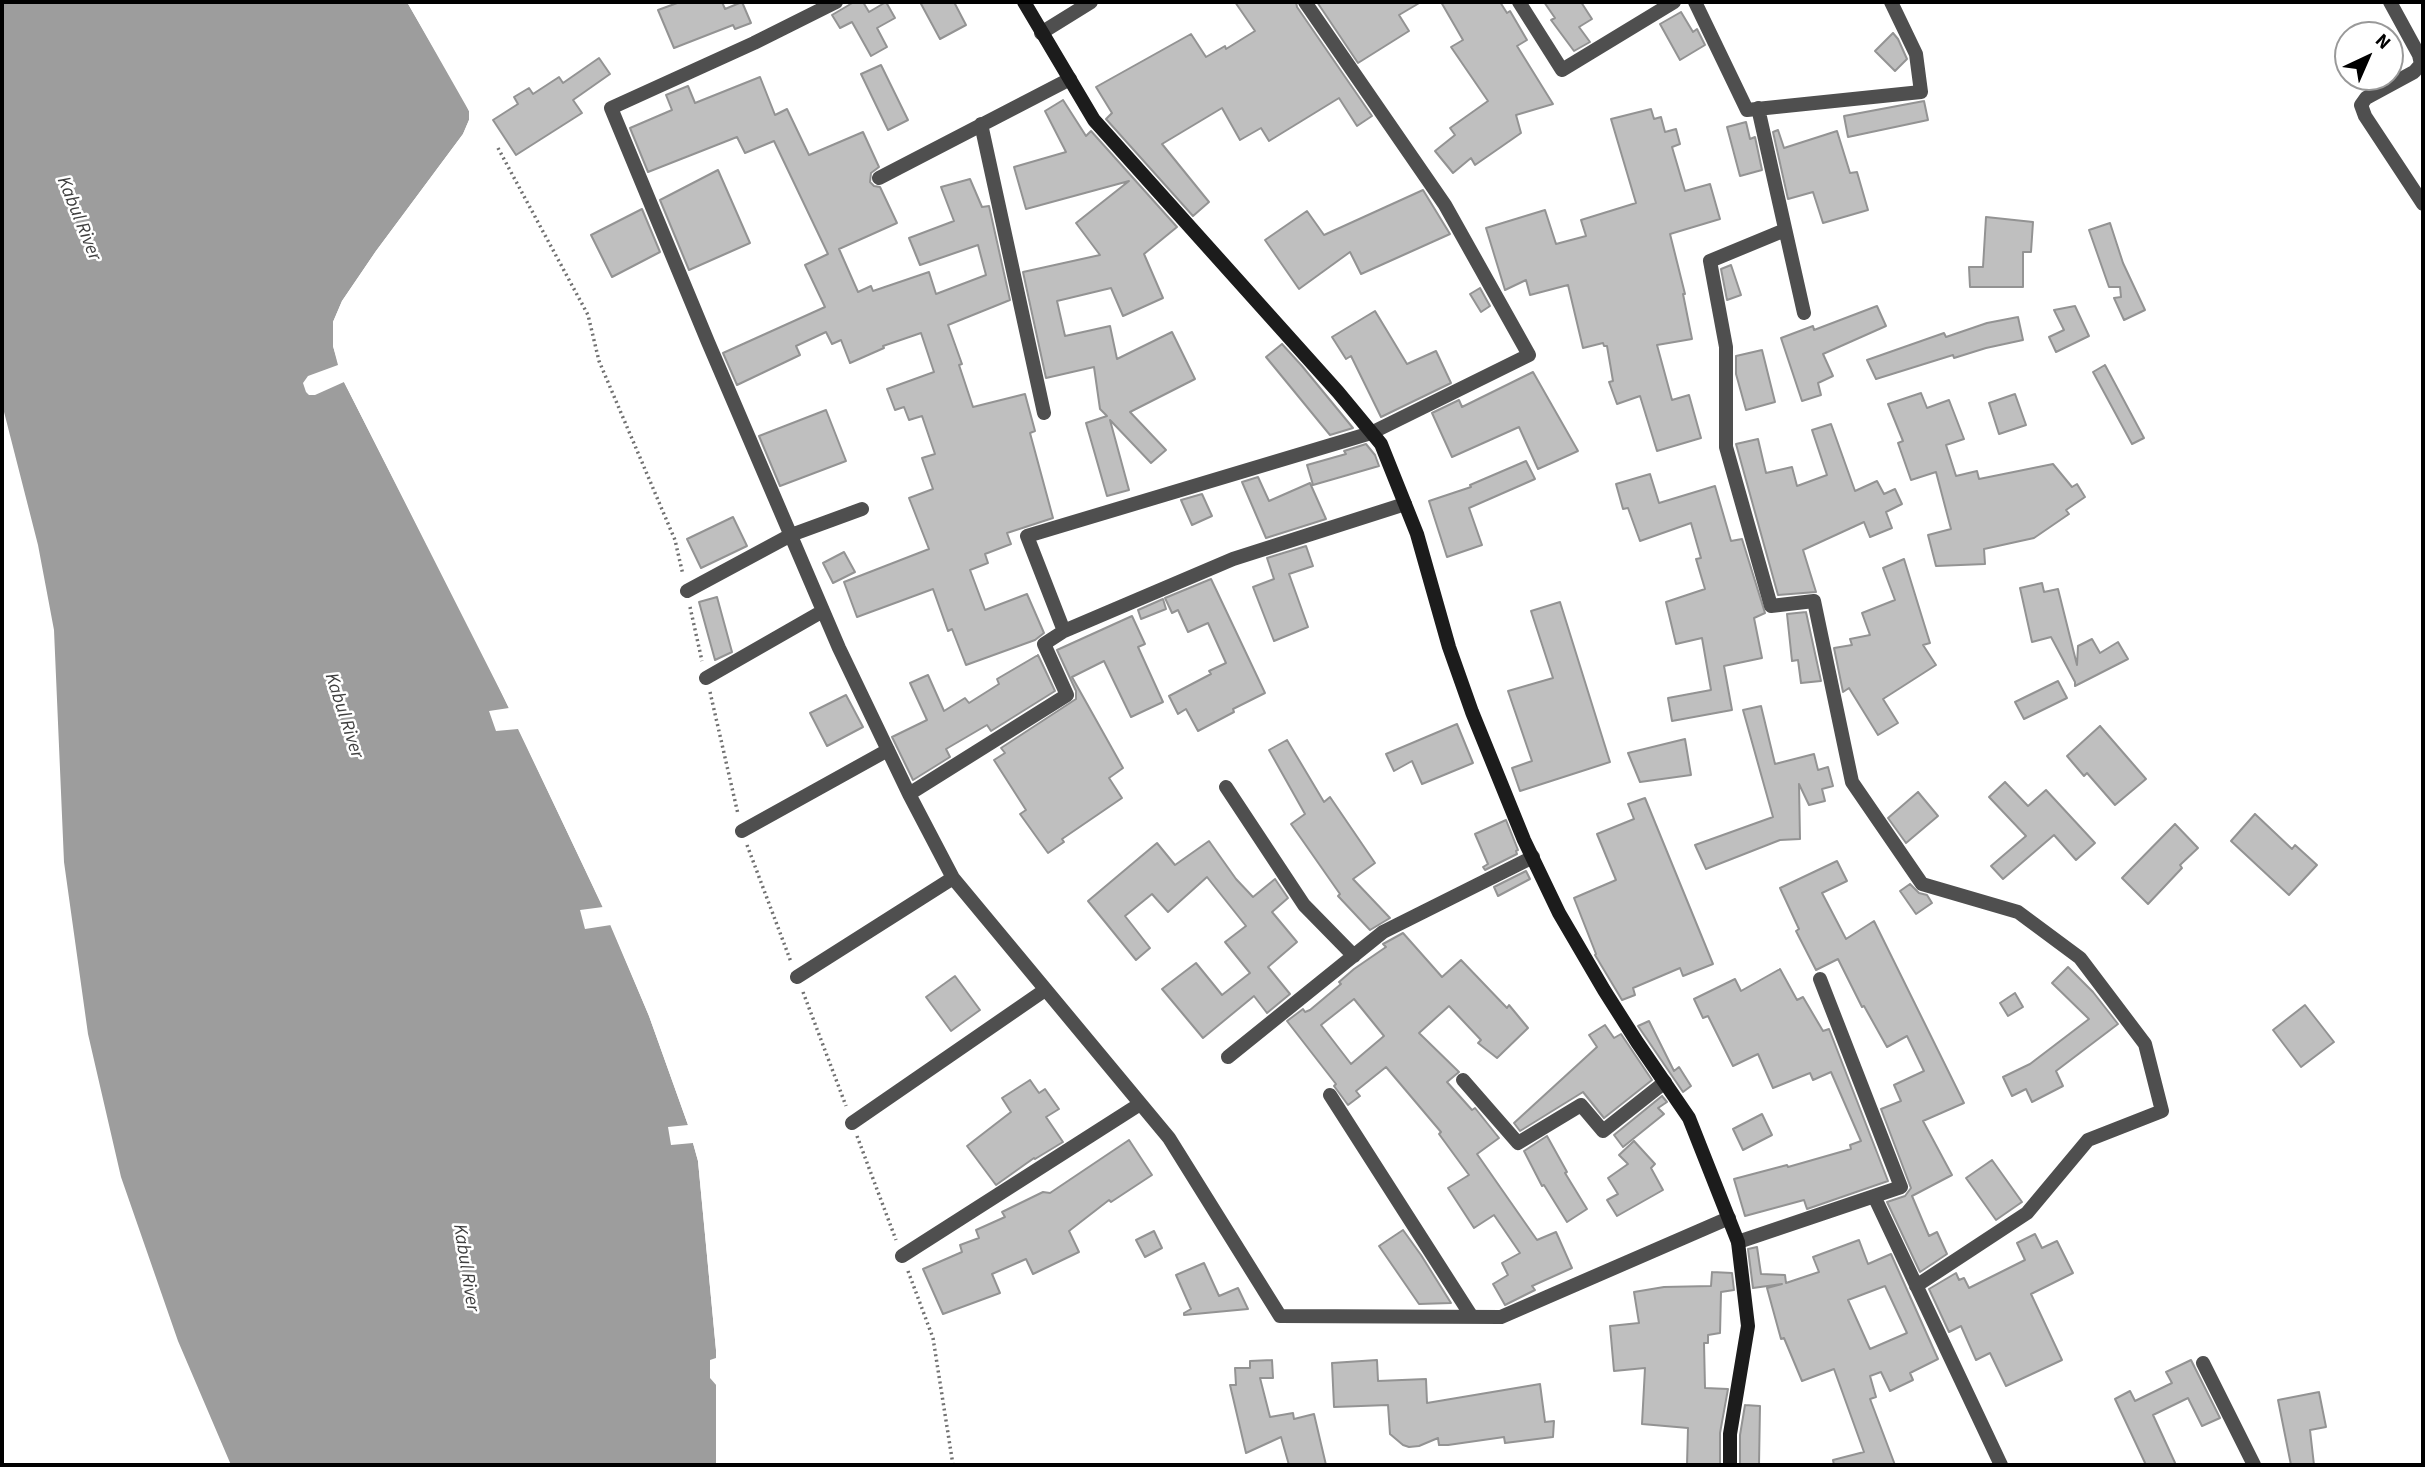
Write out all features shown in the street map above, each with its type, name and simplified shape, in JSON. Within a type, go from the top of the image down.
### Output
[{"type":"street","points":[[836,2],[611,108],[823,611],[909,794],[953,878],[1169,1138],[1280,1316],[1501,1317],[1729,1218]]},
{"type":"street","points":[[1024,2],[1094,120],[1338,392],[1381,444],[1417,534],[1448,647],[1502,791],[1559,913],[1604,990],[1689,1118],[1738,1242],[1748,1326],[1730,1434],[1730,1465]]},
{"type":"street","points":[[1041,33],[1091,2]]},
{"type":"street","points":[[1064,631],[1027,536],[1371,433],[1529,355],[1446,205],[1305,2]]},
{"type":"street","points":[[1519,2],[1562,70],[1674,2]]},
{"type":"street","points":[[1695,2],[1748,110],[1921,93],[1916,54],[1891,2]]},
{"type":"street","points":[[2390,2],[2419,55],[2421,64],[2414,72],[2366,98],[2361,105],[2365,116],[2423,204]]},
{"type":"street","points":[[879,178],[1070,79]]},
{"type":"street","points":[[1758,108],[1804,313]]},
{"type":"street","points":[[982,124],[1044,413]]},
{"type":"street","points":[[1785,230],[1710,261],[1726,347],[1726,447],[1771,606],[1814,601],[1852,782],[1922,884],[2018,912],[2080,958],[2145,1044],[2162,1111],[2088,1140],[2027,1213],[1916,1286]]},
{"type":"street","points":[[909,794],[1067,695],[1044,644],[1064,631],[1233,559],[1405,504]]},
{"type":"street","points":[[687,591],[791,535],[862,509]]},
{"type":"street","points":[[706,678],[823,611]]},
{"type":"street","points":[[742,831],[888,750]]},
{"type":"street","points":[[1226,787],[1304,905],[1354,956]]},
{"type":"street","points":[[1228,1057],[1383,932],[1533,857]]},
{"type":"street","points":[[797,977],[953,878]]},
{"type":"street","points":[[1738,1242],[1900,1187],[1820,979]]},
{"type":"street","points":[[852,1123],[1045,990]]},
{"type":"street","points":[[1464,1080],[1518,1143],[1581,1105],[1604,1131],[1665,1082]]},
{"type":"street","points":[[1330,1095],[1472,1317]]},
{"type":"street","points":[[902,1256],[1140,1104]]},
{"type":"street","points":[[1874,1196],[2001,1465]]},
{"type":"street","points":[[2203,1363],[2254,1465]]},
{"type":"path","points":[[498,148],[588,315],[599,361],[675,540],[742,831],[933,1338],[953,1465]]},
{"type":"water","name":"Kabul River","points":[[2,2],[407,2],[469,111],[469,120],[463,134],[342,301],[333,322],[333,346],[344,382],[489,666],[603,908],[649,1016],[688,1125],[698,1161],[716,1350],[716,1465],[231,1465],[178,1341],[121,1177],[88,1034],[64,862],[54,630],[38,545],[2,404]]},
{"type":"pier","points":[[407,2],[411,2],[427,26],[466,97],[473,110],[472,121],[466,136],[345,303],[336,323],[337,346],[347,380],[492,665],[606,906],[652,1015],[691,1124],[701,1161],[720,1350],[720,1465],[716,1465],[717,1386],[710,1378],[710,1360],[716,1358],[716,1350],[698,1161],[693,1143],[671,1145],[668,1127],[688,1125],[649,1016],[611,925],[585,929],[580,910],[603,907],[518,729],[496,731],[489,711],[509,708],[344,382],[315,395],[306,392],[303,383],[308,376],[338,365],[333,346],[333,322],[342,301],[463,134],[469,120],[469,111],[463,98]]},
{"type":"building","points":[[680,2],[722,2],[725,9],[742,2],[751,23],[735,29],[733,25],[674,48],[658,10]]},
{"type":"building","points":[[854,2],[863,2],[869,12],[886,2],[895,18],[877,28],[887,47],[871,56],[852,22],[840,28],[832,15]]},
{"type":"building","points":[[920,2],[954,2],[966,25],[940,39]]},
{"type":"building","points":[[1235,2],[1296,2],[1372,116],[1357,126],[1339,98],[1269,141],[1261,128],[1240,140],[1222,108],[1162,144],[1209,202],[1193,216],[1106,119],[1112,113],[1096,87],[1191,34],[1206,57],[1225,46],[1226,49],[1255,31]]},
{"type":"building","points":[[1317,2],[1421,2],[1399,15],[1409,31],[1358,63]]},
{"type":"building","points":[[1441,2],[1500,2],[1507,13],[1510,11],[1527,40],[1517,46],[1553,104],[1516,115],[1521,133],[1475,165],[1471,158],[1453,173],[1435,151],[1455,135],[1450,128],[1488,101],[1451,47],[1463,40]]},
{"type":"building","points":[[1544,2],[1581,2],[1592,19],[1579,27],[1590,42],[1574,51],[1551,20],[1555,18]]},
{"type":"building","points":[[1681,12],[1693,32],[1697,29],[1705,45],[1680,60],[1660,24]]},
{"type":"building","points":[[1893,33],[1907,59],[1895,71],[1875,51]]},
{"type":"building","points":[[599,58],[610,74],[573,100],[582,113],[516,155],[493,120],[518,104],[514,97],[529,88],[533,94],[559,77],[563,83]]},
{"type":"building","points":[[881,65],[908,120],[888,130],[861,74]]},
{"type":"building","points":[[760,77],[775,115],[787,109],[809,155],[863,132],[879,167],[871,173],[870,182],[880,187],[897,223],[839,249],[858,292],[871,286],[873,291],[929,272],[936,294],[986,275],[978,245],[920,265],[909,238],[954,221],[941,187],[970,179],[982,207],[989,206],[1010,300],[948,325],[973,407],[1025,394],[1035,431],[1030,433],[1053,518],[1007,533],[1011,544],[985,554],[988,563],[970,570],[985,610],[1027,594],[1044,633],[1035,640],[966,665],[952,629],[948,631],[933,589],[857,617],[844,582],[929,549],[909,498],[933,489],[922,458],[935,454],[922,416],[909,420],[904,407],[895,410],[887,389],[934,372],[921,333],[883,346],[884,348],[850,363],[841,340],[832,344],[826,332],[796,346],[800,355],[737,385],[723,353],[825,307],[805,265],[828,254],[774,141],[745,153],[737,137],[648,172],[630,128],[672,110],[666,95],[688,86],[695,103]]},
{"type":"building","points":[[1063,100],[1086,136],[1091,131],[1177,227],[1144,254],[1163,298],[1123,316],[1111,288],[1057,301],[1065,336],[1110,326],[1117,359],[1172,332],[1195,379],[1130,412],[1166,450],[1151,463],[1110,420],[1129,490],[1107,496],[1086,423],[1107,416],[1100,409],[1094,367],[1046,378],[1023,272],[1100,255],[1076,223],[1129,181],[1026,209],[1014,167],[1066,152],[1045,111]]},
{"type":"building","points":[[1924,101],[1928,120],[1848,137],[1844,116]]},
{"type":"building","points":[[1651,109],[1654,119],[1661,117],[1665,132],[1676,129],[1680,144],[1672,147],[1685,191],[1710,184],[1720,219],[1670,234],[1685,294],[1692,339],[1657,345],[1672,400],[1689,395],[1701,438],[1657,451],[1640,396],[1617,404],[1609,382],[1613,381],[1607,346],[1603,343],[1583,348],[1568,285],[1530,295],[1526,280],[1505,290],[1486,228],[1545,210],[1556,244],[1586,236],[1581,220],[1636,203],[1611,119]]},
{"type":"building","points":[[1746,122],[1750,139],[1755,137],[1762,170],[1740,176],[1727,127]]},
{"type":"building","points":[[1778,130],[1784,148],[1837,131],[1850,173],[1857,172],[1868,210],[1823,223],[1813,192],[1788,199],[1773,132]]},
{"type":"building","points":[[718,170],[750,243],[689,270],[660,200]]},
{"type":"building","points":[[1423,190],[1450,234],[1361,274],[1350,252],[1299,289],[1265,240],[1307,211],[1324,235]]},
{"type":"building","points":[[642,209],[660,252],[612,277],[591,235]]},
{"type":"building","points":[[1986,217],[2033,222],[2031,252],[2023,252],[2023,287],[1970,287],[1969,267],[1983,267]]},
{"type":"building","points":[[2110,223],[2123,263],[2145,310],[2124,320],[2114,298],[2121,297],[2120,287],[2109,287],[2089,230]]},
{"type":"building","points":[[1731,265],[1741,295],[1727,300],[1721,269]]},
{"type":"building","points":[[1480,288],[1490,306],[1481,312],[1470,294]]},
{"type":"building","points":[[1877,306],[1886,326],[1823,354],[1833,376],[1818,383],[1821,395],[1802,401],[1781,338],[1813,326],[1814,330]]},
{"type":"building","points":[[2075,306],[2089,336],[2056,352],[2049,337],[2064,330],[2054,310]]},
{"type":"building","points":[[1375,311],[1407,364],[1436,351],[1451,383],[1381,417],[1351,356],[1346,359],[1332,337]]},
{"type":"building","points":[[2018,317],[2023,340],[1954,358],[1953,355],[1876,379],[1867,360],[1944,333],[1946,337],[1987,323]]},
{"type":"building","points":[[1282,344],[1353,428],[1330,435],[1266,357]]},
{"type":"building","points":[[1762,350],[1775,402],[1746,410],[1736,374],[1736,356]]},
{"type":"building","points":[[2105,365],[2144,438],[2132,444],[2093,372]]},
{"type":"building","points":[[1533,372],[1578,451],[1538,469],[1519,427],[1452,457],[1432,413],[1459,400],[1462,407]]},
{"type":"building","points":[[1921,393],[1927,408],[1949,400],[1964,439],[1946,445],[1956,476],[1977,471],[1979,479],[2053,464],[2072,487],[2077,484],[2085,497],[2066,510],[2069,514],[2034,538],[1984,549],[1985,564],[1936,566],[1928,535],[1951,529],[1936,472],[1911,480],[1898,443],[1903,441],[1888,404]]},
{"type":"building","points":[[2015,394],[2026,425],[1999,434],[1989,403]]},
{"type":"building","points":[[826,410],[846,461],[780,486],[759,436]]},
{"type":"building","points":[[1831,424],[1855,491],[1877,481],[1884,494],[1895,489],[1902,504],[1886,512],[1892,528],[1870,537],[1864,522],[1803,550],[1816,592],[1778,595],[1736,444],[1758,439],[1766,473],[1792,467],[1797,486],[1827,475],[1812,430]]},
{"type":"building","points":[[1366,444],[1375,455],[1379,466],[1313,485],[1307,465],[1346,454],[1344,451]]},
{"type":"building","points":[[1526,461],[1535,479],[1469,508],[1482,545],[1447,557],[1429,501],[1471,487],[1470,485]]},
{"type":"building","points":[[1650,474],[1659,503],[1715,486],[1731,541],[1742,539],[1765,613],[1754,618],[1762,658],[1724,666],[1732,710],[1672,721],[1668,698],[1711,690],[1702,638],[1676,644],[1666,602],[1705,589],[1696,559],[1701,558],[1691,523],[1640,541],[1628,508],[1623,509],[1616,484]]},
{"type":"building","points":[[1258,477],[1269,501],[1310,483],[1326,519],[1266,538],[1242,482]]},
{"type":"building","points":[[1202,494],[1212,516],[1192,525],[1181,500]]},
{"type":"building","points":[[733,517],[747,546],[701,568],[687,539]]},
{"type":"building","points":[[1306,546],[1313,566],[1289,574],[1308,627],[1274,641],[1253,587],[1274,579],[1267,558]]},
{"type":"building","points":[[844,552],[855,572],[833,583],[823,563]]},
{"type":"building","points":[[1904,559],[1930,643],[1923,645],[1936,665],[1883,699],[1898,723],[1878,735],[1849,688],[1843,692],[1834,648],[1852,645],[1850,639],[1870,635],[1862,613],[1895,600],[1883,568]]},
{"type":"building","points":[[1211,579],[1265,693],[1198,731],[1186,709],[1178,714],[1169,696],[1226,663],[1208,623],[1188,632],[1178,610],[1172,613],[1165,598]]},
{"type":"building","points":[[2042,583],[2044,592],[2058,589],[2077,665],[2078,646],[2092,639],[2100,653],[2118,642],[2128,659],[2075,686],[2051,637],[2032,642],[2020,588]]},
{"type":"building","points":[[717,597],[732,652],[715,660],[699,602]]},
{"type":"building","points":[[1163,599],[1166,609],[1141,619],[1138,610]]},
{"type":"building","points":[[1560,602],[1610,762],[1520,791],[1512,768],[1532,761],[1508,691],[1553,678],[1531,611]]},
{"type":"building","points":[[1806,612],[1821,681],[1801,683],[1798,660],[1792,661],[1787,614]]},
{"type":"building","points":[[1132,616],[1145,644],[1138,647],[1163,702],[1131,717],[1104,661],[1072,677],[1123,768],[1109,778],[1122,798],[1062,839],[1064,842],[1048,853],[1020,814],[1026,810],[994,760],[1005,753],[1001,748],[1076,699],[1076,691],[1057,650]]},
{"type":"building","points":[[1038,655],[1055,691],[991,731],[987,725],[946,749],[950,757],[913,780],[892,737],[927,720],[910,683],[928,675],[944,711],[965,698],[969,703],[999,684],[997,679]]},
{"type":"building","points":[[2058,681],[2067,698],[2024,719],[2015,702]]},
{"type":"building","points":[[846,695],[863,727],[827,746],[810,713]]},
{"type":"building","points":[[1761,706],[1775,764],[1814,754],[1818,770],[1828,767],[1833,786],[1822,789],[1825,801],[1809,805],[1799,784],[1800,839],[1780,840],[1706,869],[1695,845],[1773,817],[1743,710]]},
{"type":"building","points":[[1457,724],[1473,763],[1422,784],[1412,761],[1394,771],[1386,754]]},
{"type":"building","points":[[2100,726],[2146,779],[2115,805],[2087,773],[2084,776],[2067,756]]},
{"type":"building","points":[[1685,739],[1691,775],[1640,782],[1628,753]]},
{"type":"building","points":[[1287,740],[1324,802],[1330,797],[1375,863],[1353,879],[1390,918],[1370,930],[1338,896],[1340,894],[1291,824],[1305,814],[1269,750]]},
{"type":"building","points":[[2005,782],[2028,806],[2046,790],[2095,843],[2076,860],[2054,835],[2003,879],[1991,866],[2026,836],[1989,797]]},
{"type":"building","points":[[1918,792],[1938,816],[1906,843],[1888,818]]},
{"type":"building","points":[[1645,798],[1713,964],[1683,976],[1680,968],[1633,988],[1635,995],[1622,1000],[1595,955],[1574,898],[1616,880],[1597,834],[1634,819],[1628,804]]},
{"type":"building","points":[[2255,814],[2292,849],[2295,845],[2317,865],[2289,895],[2231,841]]},
{"type":"building","points":[[1506,820],[1518,850],[1517,854],[1485,870],[1483,867],[1488,864],[1475,834]]},
{"type":"building","points":[[2175,824],[2198,848],[2180,865],[2182,868],[2148,904],[2122,878]]},
{"type":"building","points":[[1209,841],[1236,879],[1253,897],[1275,879],[1288,898],[1272,912],[1297,942],[1268,967],[1290,994],[1267,1013],[1254,996],[1203,1038],[1162,989],[1196,963],[1222,995],[1250,973],[1225,942],[1246,926],[1207,877],[1168,912],[1152,894],[1125,916],[1150,948],[1136,960],[1088,901],[1157,843],[1175,865]]},
{"type":"building","points":[[1837,861],[1847,881],[1822,893],[1846,939],[1874,921],[1964,1103],[1923,1121],[1952,1175],[1912,1196],[1929,1236],[1937,1232],[1947,1254],[1920,1272],[1887,1202],[1905,1196],[1911,1188],[1881,1109],[1901,1101],[1894,1085],[1924,1071],[1907,1036],[1887,1047],[1864,1006],[1862,1007],[1838,959],[1816,970],[1796,931],[1799,929],[1780,888]]},
{"type":"building","points":[[1526,871],[1530,879],[1498,896],[1494,887]]},
{"type":"building","points":[[1910,884],[1919,893],[1927,895],[1932,903],[1916,914],[1900,891]]},
{"type":"building","points":[[1403,933],[1442,977],[1461,960],[1507,1008],[1509,1005],[1528,1028],[1497,1058],[1478,1043],[1481,1040],[1449,1006],[1419,1033],[1459,1072],[1447,1082],[1472,1110],[1475,1108],[1499,1138],[1477,1154],[1537,1240],[1556,1232],[1572,1268],[1532,1286],[1535,1290],[1505,1305],[1493,1284],[1508,1275],[1502,1263],[1520,1253],[1494,1215],[1474,1228],[1448,1188],[1469,1175],[1439,1134],[1441,1132],[1386,1067],[1356,1091],[1360,1096],[1348,1105],[1334,1086],[1336,1084],[1287,1021],[1303,1009],[1305,1012],[1310,1010],[1341,984],[1339,982],[1354,969],[1386,947],[1383,944]],"holes":[[[1354,999],[1384,1036],[1351,1064],[1321,1025]]]},
{"type":"building","points":[[2068,967],[2093,992],[2118,1024],[2056,1071],[2063,1086],[2032,1102],[2026,1089],[2012,1096],[2003,1077],[2030,1064],[2089,1019],[2052,983]]},
{"type":"building","points":[[1780,969],[1797,1000],[1803,997],[1823,1031],[1829,1029],[1888,1181],[1807,1209],[1804,1200],[1745,1216],[1734,1179],[1851,1149],[1850,1145],[1861,1141],[1831,1072],[1813,1080],[1810,1073],[1773,1088],[1758,1054],[1733,1066],[1708,1016],[1703,1018],[1694,999],[1735,979],[1741,991]]},
{"type":"building","points":[[955,976],[980,1010],[951,1031],[926,997]]},
{"type":"building","points":[[2015,993],[2023,1007],[2008,1016],[2000,1003]]},
{"type":"building","points":[[2305,1005],[2334,1042],[2301,1067],[2273,1030]]},
{"type":"building","points":[[1649,1021],[1674,1071],[1679,1067],[1691,1086],[1683,1092],[1638,1026]]},
{"type":"building","points":[[1605,1025],[1614,1038],[1621,1034],[1652,1080],[1604,1118],[1583,1092],[1520,1131],[1514,1123],[1597,1047],[1589,1035]]},
{"type":"building","points":[[1030,1080],[1039,1093],[1045,1089],[1059,1109],[1046,1117],[1063,1142],[1034,1158],[996,1185],[967,1146],[1011,1112],[1002,1098]]},
{"type":"building","points":[[1662,1096],[1667,1102],[1658,1108],[1664,1114],[1623,1147],[1614,1135]]},
{"type":"building","points":[[1762,1114],[1772,1135],[1743,1150],[1733,1129]]},
{"type":"building","points":[[1547,1136],[1587,1209],[1567,1222],[1544,1185],[1542,1186],[1524,1151]]},
{"type":"building","points":[[1129,1140],[1152,1175],[1111,1202],[1109,1200],[1069,1231],[1079,1252],[1033,1274],[1026,1259],[992,1274],[1000,1293],[943,1314],[923,1269],[962,1252],[960,1245],[979,1238],[976,1230],[1005,1217],[1002,1212],[1043,1192],[1050,1193]]},
{"type":"building","points":[[1634,1141],[1655,1164],[1651,1168],[1663,1190],[1617,1216],[1607,1200],[1618,1194],[1608,1178],[1628,1164],[1619,1155]]},
{"type":"building","points":[[1992,1160],[2022,1202],[1996,1220],[1966,1178]]},
{"type":"building","points":[[1403,1230],[1451,1303],[1419,1304],[1379,1246]]},
{"type":"building","points":[[1154,1231],[1162,1248],[1145,1257],[1136,1240]]},
{"type":"building","points":[[2035,1234],[2042,1248],[2057,1241],[2073,1273],[2031,1294],[2062,1360],[2006,1386],[1990,1353],[1976,1360],[1961,1326],[1949,1332],[1929,1289],[1956,1273],[1959,1280],[1964,1278],[1969,1288],[2025,1260],[2017,1243]]},
{"type":"building","points":[[1859,1240],[1868,1264],[1891,1254],[1938,1359],[1910,1373],[1913,1380],[1890,1391],[1881,1372],[1870,1376],[1876,1397],[1870,1399],[1895,1465],[1834,1465],[1833,1460],[1864,1452],[1834,1369],[1802,1381],[1784,1338],[1781,1339],[1767,1288],[1782,1284],[1753,1288],[1748,1249],[1757,1247],[1761,1274],[1785,1275],[1786,1283],[1819,1272],[1813,1257]],"holes":[[[1885,1286],[1907,1333],[1870,1349],[1848,1300]]]},
{"type":"building","points":[[1204,1263],[1219,1296],[1238,1288],[1248,1309],[1184,1315],[1191,1309],[1176,1275]]},
{"type":"building","points":[[1712,1272],[1732,1273],[1734,1290],[1721,1292],[1720,1333],[1708,1335],[1708,1343],[1704,1343],[1705,1388],[1728,1389],[1720,1433],[1720,1465],[1687,1465],[1688,1428],[1642,1424],[1645,1368],[1614,1371],[1610,1326],[1639,1323],[1634,1292],[1664,1287],[1711,1286]]},
{"type":"building","points":[[1272,1360],[1273,1378],[1260,1378],[1270,1417],[1293,1413],[1294,1419],[1314,1414],[1326,1465],[1289,1465],[1281,1437],[1246,1453],[1230,1385],[1236,1385],[1235,1368],[1250,1368],[1250,1361]]},
{"type":"building","points":[[1377,1360],[1378,1381],[1426,1379],[1427,1403],[1540,1384],[1545,1422],[1554,1421],[1553,1437],[1505,1443],[1504,1437],[1448,1445],[1439,1445],[1438,1438],[1419,1446],[1403,1445],[1390,1434],[1388,1405],[1334,1407],[1332,1363]]},
{"type":"building","points":[[2191,1360],[2220,1418],[2202,1426],[2188,1398],[2153,1415],[2176,1465],[2146,1465],[2115,1399],[2130,1391],[2135,1401],[2172,1383],[2166,1372]]},
{"type":"building","points":[[2319,1392],[2326,1427],[2310,1430],[2314,1465],[2291,1465],[2278,1400]]},
{"type":"building","points":[[1745,1405],[1760,1406],[1759,1465],[1740,1465],[1740,1435]]}]
